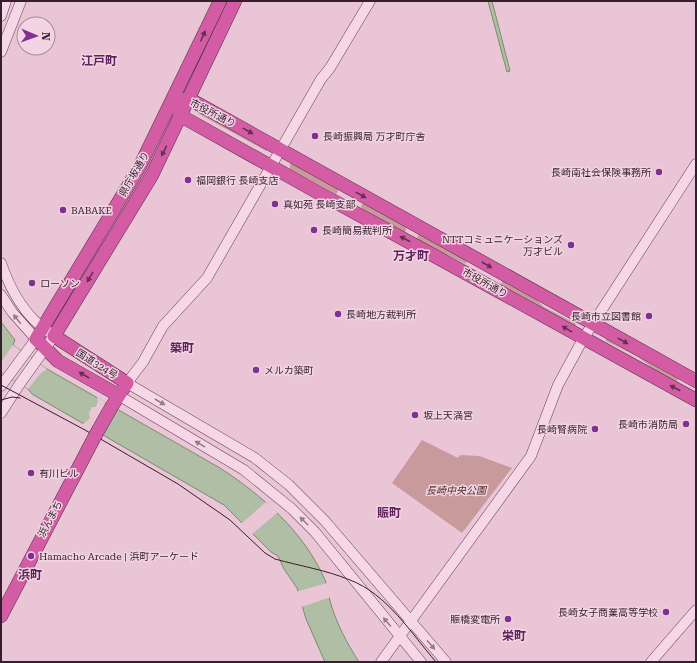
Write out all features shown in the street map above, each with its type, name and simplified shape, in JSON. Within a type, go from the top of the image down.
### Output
[{"type":"highway","name":"県庁坂通り","points":[[36,339],[139,168],[220,1]]},
{"type":"highway","name":"県庁坂通り","points":[[54,336],[152,175],[235,1]]},
{"type":"highway","name":"市役所通り","points":[[696,381],[189,99],[173,100],[181,116],[696,400]]},
{"type":"highway","name":"国道324号","points":[[54,336],[127,383],[115,400],[92,440]]},
{"type":"highway","name":"国道324号","points":[[36,339],[58,361],[115,400]]},
{"type":"highway","name":"浜んまち","points":[[1,616],[92,440]]},
{"type":"street","points":[[1,16],[6,1]]},
{"type":"street","points":[[1,52],[21,1]]},
{"type":"street","points":[[370,1],[330,68],[321,79],[207,278],[163,326],[143,362],[127,383],[255,458],[289,485],[325,521],[446,662]]},
{"type":"street","points":[[381,662],[410,620],[531,456],[558,385],[592,323],[696,164]]},
{"type":"street","points":[[1,264],[3,277],[23,307],[34,320],[54,336],[2,408]]},
{"type":"street","points":[[1,295],[12,312],[36,339],[4,381],[18,386]]},
{"type":"street","points":[[115,400],[244,470],[292,509],[315,532],[421,662]]},
{"type":"street","points":[[651,662],[696,610]]},
{"type":"green space","points":[[201,111],[267,150],[266,151],[199,114],[198,112]]},
{"type":"green space","points":[[293,162],[338,188],[338,192],[336,194],[290,169],[290,164]]},
{"type":"green space","points":[[364,202],[406,227],[406,231],[404,232],[362,209],[361,206]]},
{"type":"green space","points":[[419,234],[467,259],[466,264],[418,240],[417,238]]},
{"type":"green space","points":[[502,280],[531,294],[544,307],[575,323],[576,325],[574,327],[501,286]]},
{"type":"green space","points":[[606,338],[678,378],[677,381],[655,370],[638,357],[606,341]]},
{"type":"green space","name":"長崎中央公園","points":[[422,440],[458,458],[460,455],[479,456],[512,468],[462,533],[392,483]]},
{"type":"shaded area","points":[[488,1],[492,1],[510,71],[507,72]]},
{"type":"shaded area","points":[[1,322],[15,340],[13,345],[47,369],[220,468],[252,491],[281,516],[306,546],[316,563],[326,583],[332,609],[346,640],[359,662],[325,662],[306,619],[297,588],[284,569],[278,556],[271,552],[224,505],[32,394],[28,389],[1,372]]},
{"type":"pier","points":[[13,345],[47,369],[40,374],[28,389],[1,372],[1,362]]},
{"type":"pier","points":[[97,397],[119,410],[112,415],[112,420],[105,427],[101,436],[82,425],[90,418],[89,413],[92,407],[96,407],[98,401]]},
{"type":"pier","points":[[266,502],[278,512],[251,535],[241,524]]},
{"type":"pier","points":[[327,583],[331,597],[301,607],[296,592]]},
{"type":"tram line","points":[[1,385],[85,430],[178,484],[230,520],[265,553],[275,559],[332,573],[363,586],[387,604],[398,615],[436,662]]},
{"type":"tram line","points":[[1,400],[12,397],[20,398]]},
{"type":"place","name":"長崎振興局 万才町庁舎","points":[[315,136]]},
{"type":"place","name":"長崎南社会保険事務所","points":[[659,172]]},
{"type":"place","name":"福岡銀行 長崎支店","points":[[188,180]]},
{"type":"place","name":"真如苑 長崎支部","points":[[275,204]]},
{"type":"place","name":"BABAKE","points":[[63,210]]},
{"type":"place","name":"長崎簡易裁判所","points":[[314,230]]},
{"type":"place","name":"NTTコミュニケーションズ 万才ビル","points":[[571,245]]},
{"type":"place","name":"ローソン","points":[[32,283]]},
{"type":"place","name":"長崎地方裁判所","points":[[338,314]]},
{"type":"place","name":"長崎市立図書館","points":[[649,316]]},
{"type":"place","name":"メルカ築町","points":[[256,370]]},
{"type":"place","name":"坂上天満宮","points":[[415,415]]},
{"type":"place","name":"長崎市消防局","points":[[686,424]]},
{"type":"place","name":"長崎腎病院","points":[[595,429]]},
{"type":"place","name":"有川ビル","points":[[31,473]]},
{"type":"place","name":"Hamacho Arcade | 浜町アーケード","points":[[31,556]]},
{"type":"place","name":"長崎女子商業高等学校","points":[[666,612]]},
{"type":"place","name":"賑橋変電所","points":[[508,619]]},
{"type":"district","name":"江戸町","points":[[99,61]]},
{"type":"district","name":"万才町","points":[[411,256]]},
{"type":"district","name":"築町","points":[[182,348]]},
{"type":"district","name":"賑町","points":[[389,513]]},
{"type":"district","name":"浜町","points":[[30,575]]},
{"type":"district","name":"栄町","points":[[514,636]]}]
